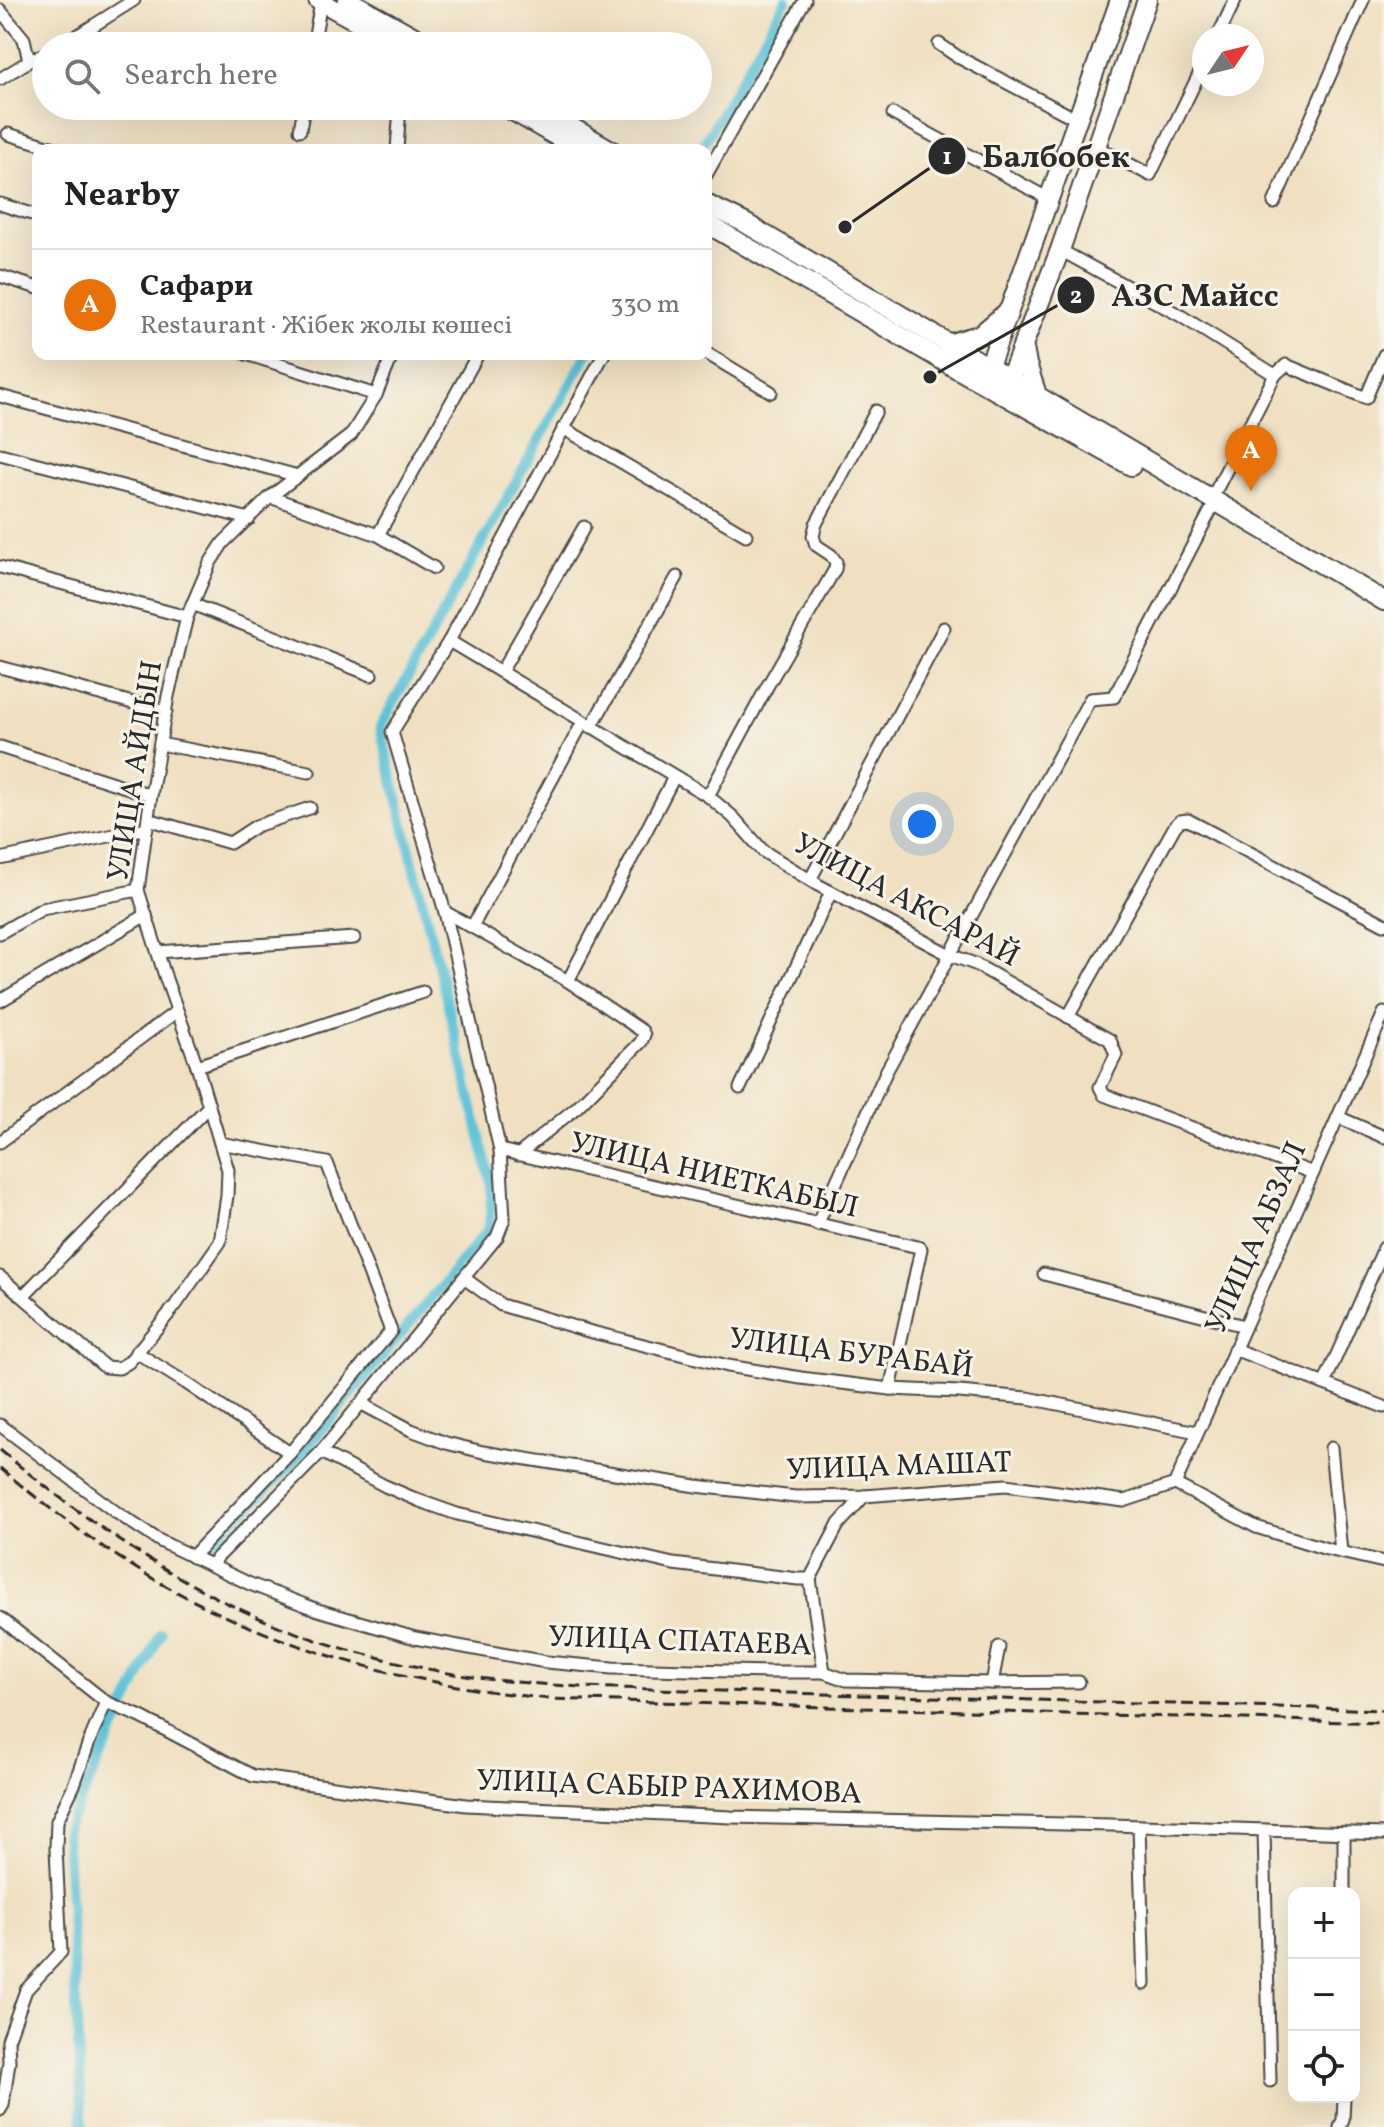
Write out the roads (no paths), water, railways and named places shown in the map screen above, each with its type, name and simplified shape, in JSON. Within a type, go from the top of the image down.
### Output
[{"type":"main road","points":[[348,0],[393,32]]},
{"type":"main road","points":[[986,376],[1120,0]]},
{"type":"main road","points":[[1006,387],[1060,250],[1147,0]]},
{"type":"main road","points":[[319,1],[370,32]]},
{"type":"main road","points":[[528,120],[570,144]]},
{"type":"main road","points":[[559,120],[601,144]]},
{"type":"main road","points":[[712,207],[745,223],[948,344],[986,376]]},
{"type":"main road","points":[[712,226],[1006,387],[1384,601]]},
{"type":"main road","points":[[948,344],[981,334],[1009,310]]},
{"type":"main road","points":[[1023,343],[1037,395]]},
{"type":"main road","points":[[1006,387],[1037,395],[1384,614]]},
{"type":"street","points":[[83,32],[134,0]]},
{"type":"street","points":[[712,164],[805,0]]},
{"type":"street","points":[[1224,24],[1235,0]]},
{"type":"street","points":[[1274,203],[1363,0]]},
{"type":"street","points":[[315,32],[319,1]]},
{"type":"street","points":[[0,10],[24,39],[29,61]]},
{"type":"street","points":[[939,44],[1078,120]]},
{"type":"street","points":[[0,79],[32,60]]},
{"type":"street","points":[[1097,147],[1150,175],[1192,89]]},
{"type":"street","points":[[893,114],[1049,199]]},
{"type":"street","points":[[300,130],[302,120]]},
{"type":"street","points":[[397,144],[399,120]]},
{"type":"street","points":[[8,134],[41,144]]},
{"type":"street","points":[[0,204],[32,214]]},
{"type":"street","points":[[1060,250],[1181,316],[1275,375]]},
{"type":"street","points":[[0,276],[32,286]]},
{"type":"street","points":[[817,1225],[886,1072],[1090,699],[1114,697],[1275,375],[1286,365],[1366,398],[1384,355]]},
{"type":"street","points":[[712,357],[771,392]]},
{"type":"street","points":[[265,360],[376,395]]},
{"type":"street","name":"УЛИЦА АЙДЫН","points":[[23,1296],[105,1367],[119,1368],[129,1362],[175,1306],[220,1242],[228,1170],[138,890],[166,712],[187,617],[210,563],[223,543],[270,497],[351,435],[376,395],[391,360]]},
{"type":"street","points":[[378,535],[475,360]]},
{"type":"street","points":[[210,1565],[321,1452],[362,1404],[497,1237],[504,1219],[500,1150],[445,912],[392,732],[449,641],[601,360]]},
{"type":"street","points":[[0,396],[298,476]]},
{"type":"street","points":[[708,796],[835,569],[836,562],[831,555],[816,545],[813,536],[816,524],[876,411]]},
{"type":"street","points":[[563,428],[746,535]]},
{"type":"street","points":[[0,454],[249,519]]},
{"type":"street","points":[[270,497],[378,535],[434,568]]},
{"type":"street","points":[[501,672],[584,527]]},
{"type":"street","points":[[0,567],[187,617]]},
{"type":"street","points":[[472,927],[587,724],[677,577]]},
{"type":"street","points":[[192,604],[371,675]]},
{"type":"street","points":[[810,880],[944,628]]},
{"type":"street","name":"УЛИЦА АКСАРАЙ","points":[[449,641],[708,796],[733,817],[763,851],[810,880],[950,955],[975,964],[1110,1040],[1116,1055],[1100,1087],[1104,1095],[1313,1173]]},
{"type":"street","points":[[0,667],[166,712]]},
{"type":"street","points":[[160,744],[309,772]]},
{"type":"street","points":[[0,747],[151,795]]},
{"type":"street","points":[[568,981],[674,777]]},
{"type":"street","points":[[0,859],[147,823],[230,843],[256,826],[310,808]]},
{"type":"street","points":[[1068,1017],[1180,821],[1188,820],[1384,924]]},
{"type":"street","points":[[0,933],[42,909],[138,890]]},
{"type":"street","points":[[740,1088],[831,892]]},
{"type":"street","points":[[445,912],[568,981],[644,1035],[641,1042],[577,1107],[518,1155]]},
{"type":"street","points":[[0,1001],[146,915]]},
{"type":"street","points":[[158,952],[354,938]]},
{"type":"street","points":[[197,1066],[423,992]]},
{"type":"street","points":[[0,1142],[177,1011]]},
{"type":"street","name":"УЛИЦА АБЗАЛ","points":[[1175,1484],[1384,1013]]},
{"type":"street","points":[[0,1277],[23,1296],[209,1106]]},
{"type":"street","points":[[1338,1117],[1384,1137]]},
{"type":"street","points":[[192,1557],[290,1453],[391,1331],[327,1163],[220,1143]]},
{"type":"street","name":"УЛИЦА НИЕТКАБЫЛ","points":[[500,1150],[918,1247],[921,1249],[890,1389]]},
{"type":"street","points":[[1324,1384],[1384,1248]]},
{"type":"street","points":[[1044,1274],[1244,1326]]},
{"type":"street","name":"УЛИЦА БУРАБАЙ","points":[[464,1278],[501,1305],[588,1331],[728,1366],[890,1389],[1028,1398],[1197,1432]]},
{"type":"street","points":[[1234,1349],[1384,1407]]},
{"type":"street","points":[[136,1352],[290,1453]]},
{"type":"street","name":"УЛИЦА МАШАТ","points":[[362,1404],[423,1434],[483,1452],[696,1486],[796,1497],[864,1496],[1006,1485],[1124,1501],[1175,1484]]},
{"type":"street","name":"УЛИЦА СПАТАЕВА","points":[[0,1425],[117,1513],[160,1541],[250,1584],[318,1610],[415,1638],[518,1658],[612,1668],[824,1672],[846,1680],[1079,1682]]},
{"type":"street","points":[[1331,1448],[1341,1552]]},
{"type":"street","points":[[321,1452],[385,1486],[457,1514],[673,1564],[810,1579]]},
{"type":"street","points":[[1175,1484],[1256,1527],[1384,1562]]},
{"type":"street","points":[[824,1672],[810,1579],[838,1525],[864,1496]]},
{"type":"street","name":"УЛИЦА САБЫР РАХИМОВА","points":[[0,1618],[112,1704],[253,1776],[466,1805],[731,1817],[1384,1834]]},
{"type":"street","points":[[992,1683],[999,1647]]},
{"type":"street","points":[[0,2110],[9,2062],[8,2040],[26,1990],[61,1952],[57,1821],[89,1742],[112,1704]]},
{"type":"street","points":[[1139,1826],[1144,1984]]},
{"type":"street","points":[[1264,1830],[1270,2081]]},
{"type":"street","points":[[1344,1833],[1344,1887]]},
{"type":"street","points":[[1340,2127],[1344,2103]]},
{"type":"waterway","points":[[703,144],[786,0]]},
{"type":"waterway","points":[[206,1551],[294,1463],[489,1228],[492,1186],[380,727],[584,360]]},
{"type":"waterway","points":[[83,2127],[66,1830],[161,1633]]},
{"type":"railway","points":[[0,1450],[80,1513],[166,1570],[211,1595],[304,1636],[442,1672],[581,1687],[1384,1710]]},
{"type":"railway","points":[[0,1468],[116,1556],[204,1606],[299,1646],[397,1674],[447,1684],[550,1699],[1384,1723]]},
{"type":"place","name":"Балбобек","points":[[845,227]]},
{"type":"place","name":"АЗС Майсс","points":[[930,377]]},
{"type":"place","name":"Сафари","points":[[1251,491]]}]
